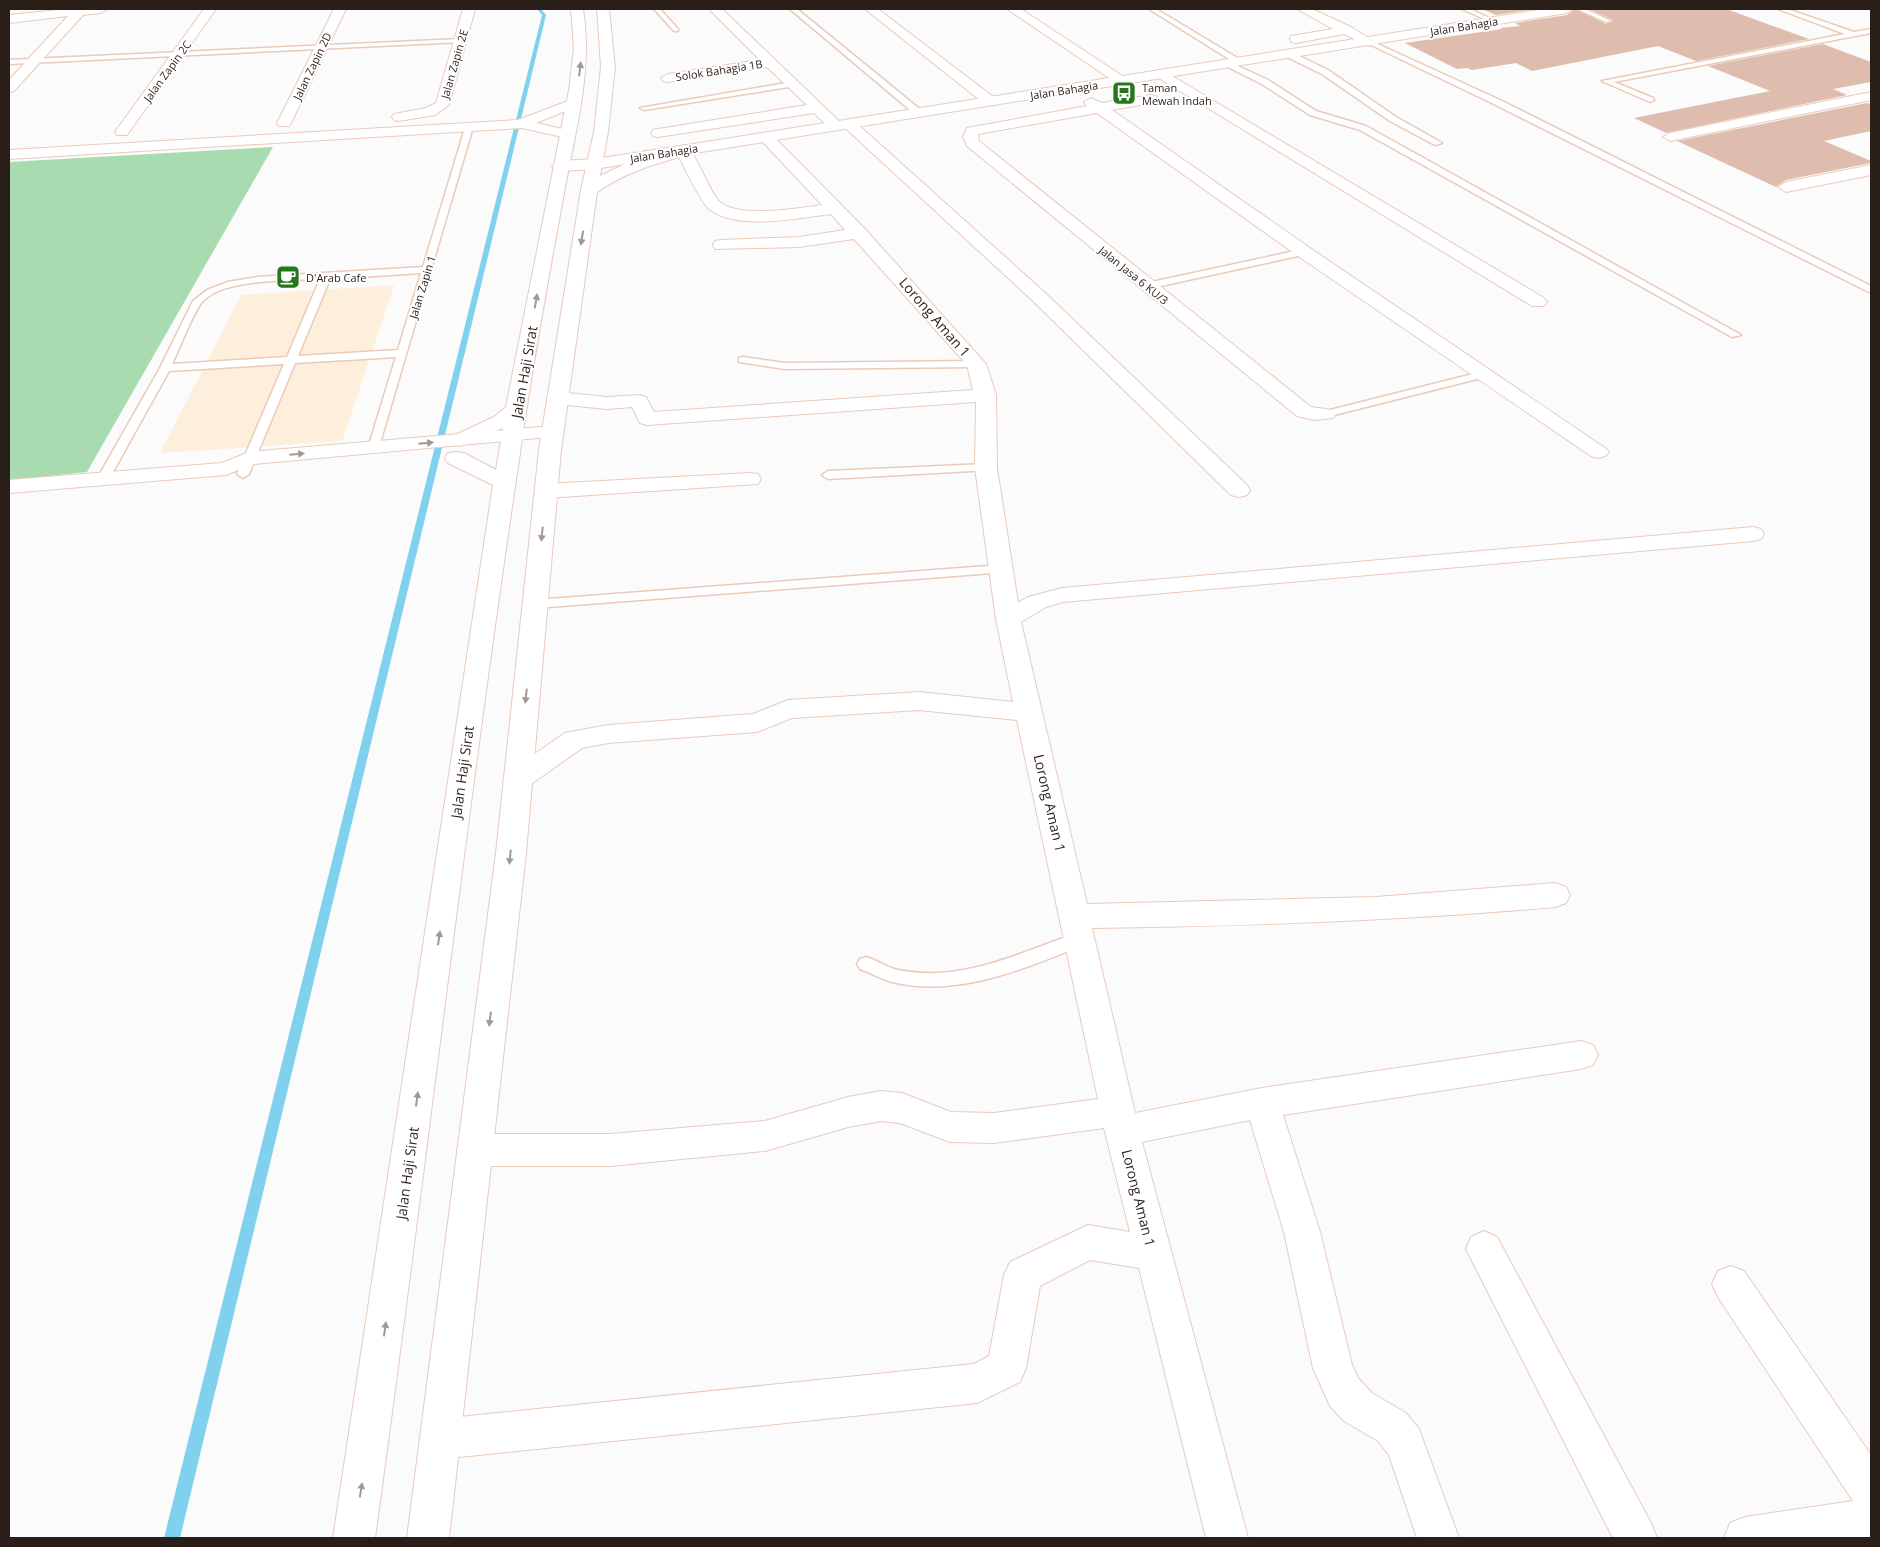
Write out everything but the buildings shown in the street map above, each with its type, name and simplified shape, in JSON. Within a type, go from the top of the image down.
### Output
[{"type":"street","points":[[9,10],[24,9]]},
{"type":"street","points":[[9,19],[101,9]]},
{"type":"street","name":"Jalan Zapin 2C","points":[[122,132],[180,54],[210,9]]},
{"type":"street","name":"Jalan Zapin 2D","points":[[284,123],[340,9]]},
{"type":"street","name":"Jalan Zapin 2E","points":[[284,123],[406,117],[430,112],[442,105],[469,9]]},
{"type":"street","name":"Jalan Haji Sirat","points":[[354,1538],[385,1336],[508,457],[560,166],[581,67],[577,9]]},
{"type":"street","points":[[428,1538],[511,854],[551,442],[589,190],[601,132],[608,67],[603,9]]},
{"type":"street","points":[[715,9],[817,108],[842,125],[1037,295],[1239,490]]},
{"type":"street","points":[[871,9],[992,102]]},
{"type":"street","points":[[1013,9],[1123,81]]},
{"type":"street","points":[[1303,9],[1369,42]]},
{"type":"street","name":"Jalan Bahagia","points":[[560,166],[594,164],[766,138],[1369,42],[1563,9]]},
{"type":"street","points":[[9,88],[80,11]]},
{"type":"street","points":[[1296,39],[1347,30]]},
{"type":"street","name":"Solok Bahagia 1B","points":[[668,78],[770,62]]},
{"type":"street","points":[[1162,74],[1538,302]]},
{"type":"street","points":[[1072,89],[1304,252],[1598,452]]},
{"type":"street","points":[[1670,137],[1871,96]]},
{"type":"street","name":"Jalan Jasa 6 KU/3","points":[[1151,99],[980,129],[972,131],[970,137],[972,142],[1304,412],[1326,414]]},
{"type":"street","points":[[522,124],[573,103]]},
{"type":"street","points":[[658,133],[817,108]]},
{"type":"street","points":[[265,124],[284,123]]},
{"type":"street","points":[[9,155],[495,125],[522,124],[567,134]]},
{"type":"street","points":[[103,133],[141,131]]},
{"type":"street","points":[[601,132],[609,144],[622,148],[688,150]]},
{"type":"street","name":"Lorong Aman 1","points":[[766,138],[859,233],[976,364],[986,395],[986,468],[1008,618],[1120,1121],[1152,1253],[1227,1538]]},
{"type":"street","points":[[589,190],[628,167],[688,150]]},
{"type":"street","points":[[688,150],[705,193],[715,206],[737,215],[835,209]]},
{"type":"street","points":[[1786,187],[1871,170]]},
{"type":"street","points":[[721,245],[799,242],[859,233]]},
{"type":"street","points":[[558,398],[607,403],[639,401],[646,419],[986,395]]},
{"type":"street","points":[[454,449],[501,421],[517,409]]},
{"type":"street","points":[[9,487],[454,449],[508,457],[551,442]]},
{"type":"street","points":[[239,467],[374,448],[399,454]]},
{"type":"street","points":[[454,449],[508,457]]},
{"type":"street","points":[[546,491],[750,479]]},
{"type":"street","points":[[1008,618],[1037,602],[1062,595],[1753,534]]},
{"type":"street","points":[[517,780],[574,740],[608,734],[757,724],[788,709],[919,701],[1029,712]]},
{"type":"street","points":[[1078,928],[1274,913],[1490,902],[1555,895]]},
{"type":"street","points":[[474,1150],[610,1150],[765,1136],[848,1112],[880,1106],[902,1108],[950,1127],[994,1128],[1120,1121],[1262,1103],[1581,1055]]},
{"type":"street","points":[[1262,1103],[1278,1148],[1302,1232],[1333,1368],[1344,1392],[1358,1407],[1392,1426],[1405,1443],[1438,1538]]},
{"type":"street","points":[[440,1439],[977,1383],[1006,1368],[1023,1276],[1088,1242],[1152,1253]]},
{"type":"street","points":[[1484,1249],[1636,1538]]},
{"type":"street","points":[[1731,1284],[1871,1491]]},
{"type":"street","points":[[1745,1538],[1871,1520]]},
{"type":"lane","points":[[657,9],[676,30]]},
{"type":"lane","points":[[793,9],[919,113]]},
{"type":"lane","points":[[1152,9],[1313,113],[1363,128],[1736,335]]},
{"type":"lane","points":[[1465,9],[1493,21]]},
{"type":"lane","points":[[1580,9],[1608,21]]},
{"type":"lane","points":[[1781,9],[1871,40]]},
{"type":"lane","points":[[1650,100],[1606,81],[1871,31]]},
{"type":"lane","points":[[9,62],[460,41]]},
{"type":"lane","points":[[1369,42],[1499,103],[1871,290]]},
{"type":"lane","points":[[1288,54],[1325,72],[1393,118],[1438,143]]},
{"type":"lane","points":[[644,108],[792,84]]},
{"type":"lane","name":"Jalan Zapin 1","points":[[374,448],[469,127]]},
{"type":"lane","points":[[1147,286],[1304,252]]},
{"type":"lane","points":[[103,479],[165,368],[198,301],[210,292],[231,284],[257,280],[427,270]]},
{"type":"lane","points":[[239,467],[290,360],[327,275]]},
{"type":"lane","points":[[165,368],[402,353]]},
{"type":"lane","points":[[743,360],[785,366],[976,364]]},
{"type":"lane","name":"Jalan Jasa 6 KU/3","points":[[1326,414],[1485,374]]},
{"type":"lane","points":[[828,475],[986,468]]},
{"type":"lane","points":[[535,604],[1001,569]]},
{"type":"lane","points":[[866,964],[890,975],[921,980],[955,978],[1022,962],[1078,928]]},
{"type":"shaded area","points":[[394,285],[342,441],[160,453],[241,295]]},
{"type":"green space","points":[[273,147],[87,472],[9,480],[9,162]]},
{"type":"waterway","points":[[172,1538],[544,15],[539,9]]},
{"type":"place","name":"Taman Mewah Indah","points":[[1124,93]]},
{"type":"place","name":"D'Arab Cafe","points":[[288,277]]}]
